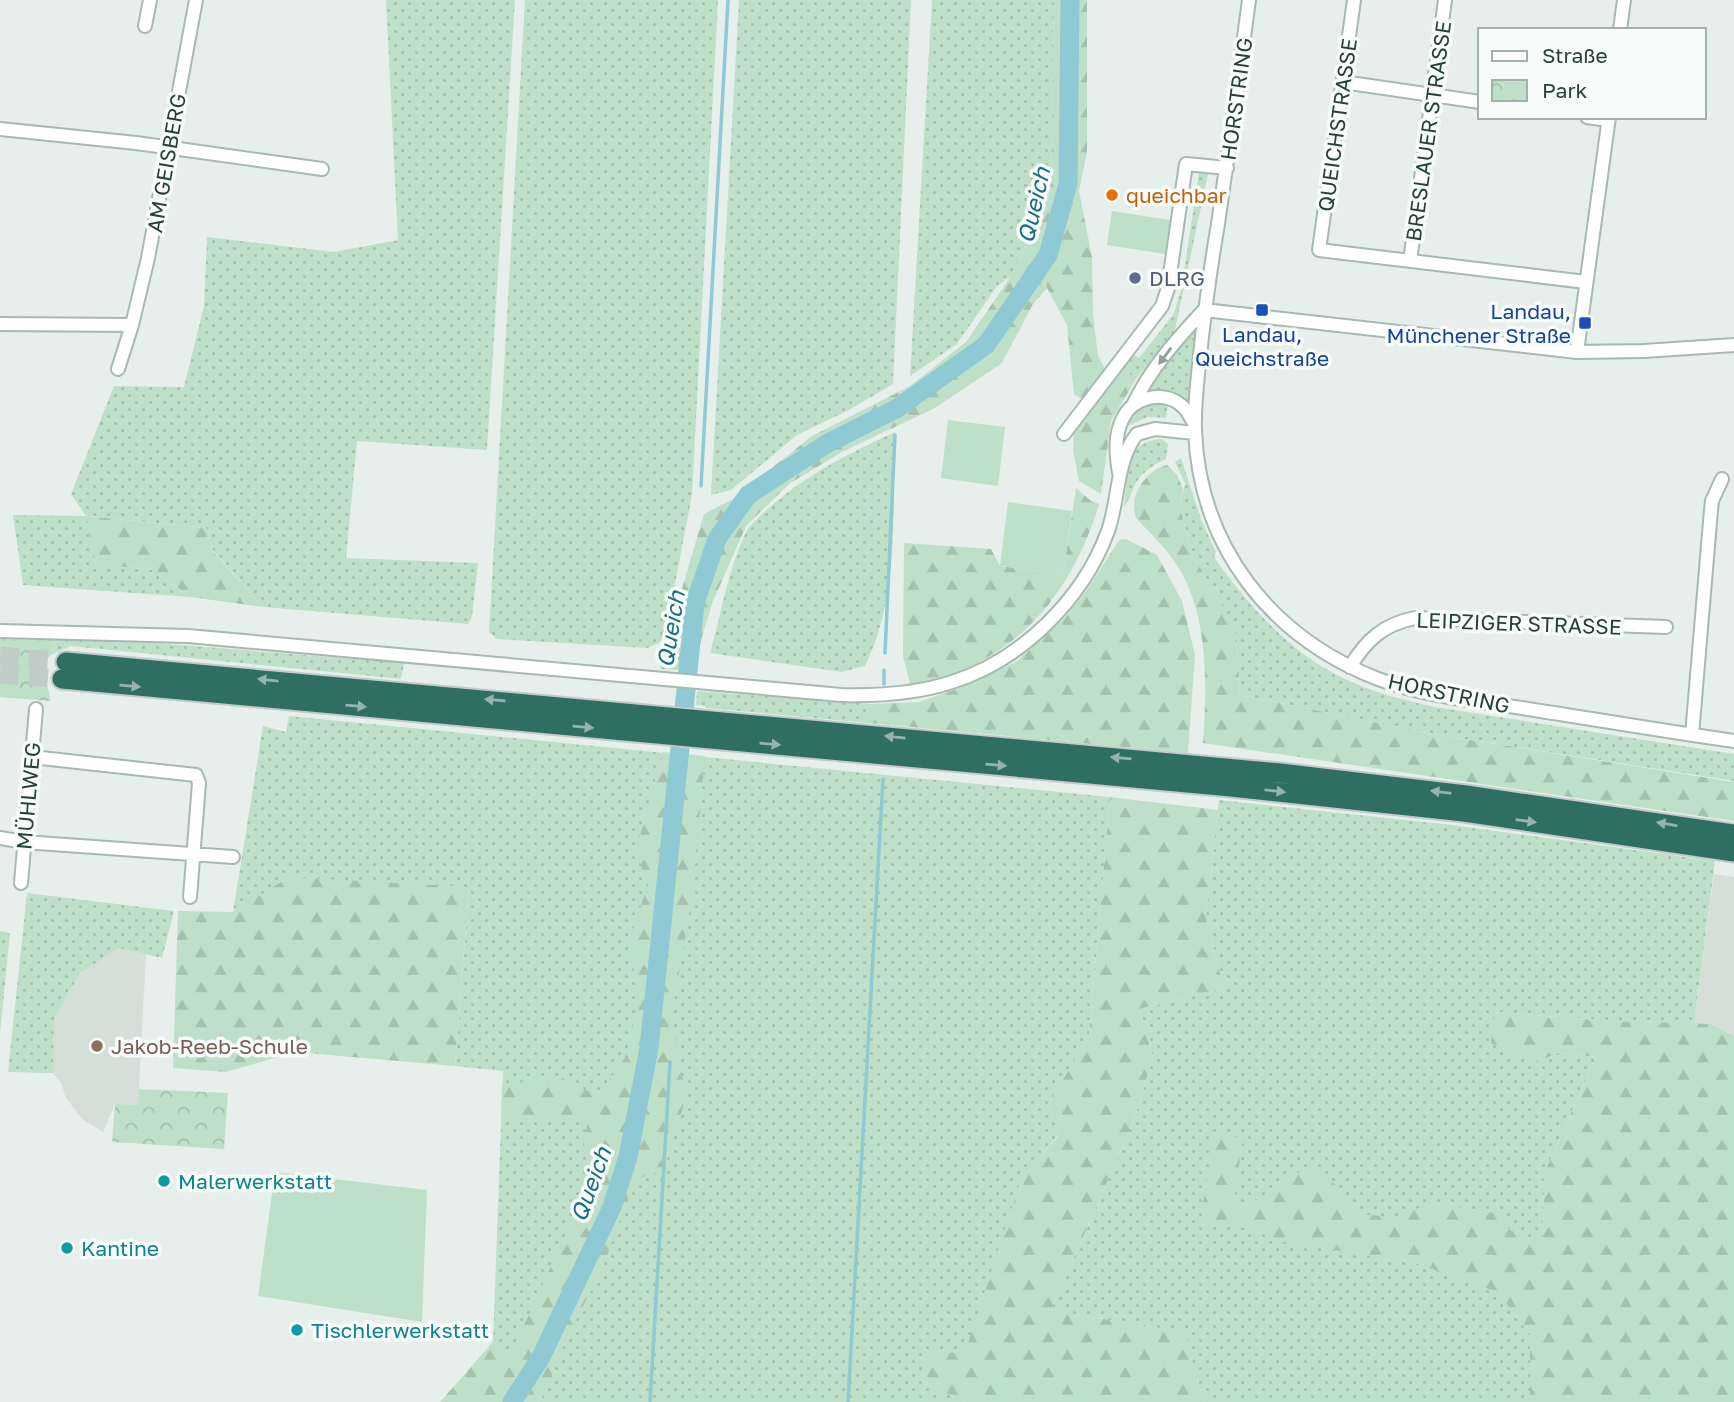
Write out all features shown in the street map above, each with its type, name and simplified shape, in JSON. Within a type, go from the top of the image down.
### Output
[{"type":"highway","points":[[64,671],[703,729],[1373,783],[1734,834]]},
{"type":"highway","points":[[703,729],[1404,805],[1734,852]]},
{"type":"street","points":[[145,26],[150,0]]},
{"type":"street","name":"AM GEISBERG","points":[[118,369],[148,258],[196,0]]},
{"type":"street","name":"HORSTRING","points":[[1249,0],[1227,168],[1204,310],[1194,428],[1205,498],[1216,528],[1240,573],[1280,620],[1320,650],[1350,667],[1394,684],[1442,695],[1734,741]]},
{"type":"street","name":"QUEICHSTRASSE","points":[[1354,0],[1320,250],[1410,261]]},
{"type":"street","name":"BRESLAUER STRASSE","points":[[1410,261],[1445,0]]},
{"type":"street","points":[[1620,28],[1624,0]]},
{"type":"street","points":[[1343,82],[1478,102]]},
{"type":"street","points":[[1577,352],[1608,119]]},
{"type":"street","points":[[0,130],[168,148],[322,169]]},
{"type":"street","points":[[1064,434],[1162,306],[1168,288],[1186,164],[1227,168]]},
{"type":"street","points":[[1410,261],[1586,282]]},
{"type":"street","points":[[1119,480],[1116,453],[1123,418],[1143,384],[1204,310],[1577,352],[1734,345]]},
{"type":"street","points":[[0,324],[132,325]]},
{"type":"street","points":[[0,631],[177,635],[855,695],[910,692],[952,682],[995,663],[1027,641],[1061,608],[1093,563],[1112,519],[1129,445],[1140,432],[1161,428],[1194,428],[1181,404],[1167,398],[1148,398],[1133,405]]},
{"type":"street","points":[[1692,735],[1712,501],[1722,479]]},
{"type":"street","name":"LEIPZIGER STRASSE","points":[[1350,667],[1374,636],[1395,622],[1415,618],[1666,627]]},
{"type":"street","name":"MÜHLWEG","points":[[21,883],[36,709]]},
{"type":"street","points":[[32,757],[196,775],[199,783],[190,897]]},
{"type":"street","points":[[0,838],[233,857]]},
{"type":"shaded area","points":[[1714,874],[1734,877],[1734,1036],[1711,1024],[1694,1024]]},
{"type":"shaded area","name":"Jakob-Reeb-Schule","points":[[119,948],[146,954],[138,1105],[115,1104],[103,1132],[82,1119],[66,1098],[61,1083],[53,1073],[54,1019],[80,973]]},
{"type":"green space","points":[[386,0],[515,0],[487,450],[357,441],[346,558],[478,563],[472,617],[468,624],[263,607],[212,549],[207,528],[87,516],[96,564],[154,570],[190,597],[23,585],[13,515],[86,516],[71,494],[114,386],[184,387],[204,306],[207,237],[334,252],[398,240]]},
{"type":"green space","points":[[525,0],[718,0],[692,495],[665,636],[659,643],[647,648],[497,639],[489,632]]},
{"type":"green space","points":[[739,0],[911,0],[893,384],[847,411],[797,435],[731,490],[711,495]]},
{"type":"green space","points":[[932,0],[1054,0],[1051,190],[1041,218],[1011,276],[997,286],[957,344],[910,376]]},
{"type":"green space","points":[[1054,0],[1087,0],[1087,152],[1079,191],[1092,257],[1093,315],[1098,356],[1105,369],[1082,399],[1074,394],[1067,325],[1043,276],[1037,274],[1022,298],[1033,304],[1002,363],[935,408],[842,452],[789,484],[746,526],[713,601],[696,657],[695,671],[660,669],[704,514],[733,499],[812,436],[910,386],[966,342],[1011,276],[1041,218],[1051,190]]},
{"type":"green space","points":[[1199,173],[1208,174],[1175,330],[1136,379],[1122,369],[1132,354],[1139,358],[1173,315],[1181,291]]},
{"type":"green space","points":[[1112,211],[1170,220],[1165,254],[1107,245]]},
{"type":"green space","points":[[1037,274],[1043,276],[1047,288],[1033,304],[1021,298]]},
{"type":"green space","points":[[1204,310],[1194,415],[1183,407],[1141,400],[1143,384]]},
{"type":"green space","points":[[1122,369],[1136,379],[1111,421],[1101,494],[1079,481],[1073,450],[1074,429]]},
{"type":"green space","points":[[1160,402],[1168,404],[1166,418],[1148,417],[1125,427],[1138,408]]},
{"type":"green space","points":[[948,420],[1005,427],[998,486],[941,478]]},
{"type":"green space","points":[[895,432],[889,581],[876,639],[865,666],[842,672],[710,653],[734,563],[750,527],[784,495],[814,474]]},
{"type":"green space","points":[[1162,439],[1168,444],[1166,459],[1142,475],[1124,506],[1128,472],[1134,453],[1149,441]]},
{"type":"green space","points":[[1181,458],[1202,522],[1216,552],[1214,557],[1271,626],[1324,668],[1376,691],[1435,707],[1734,754],[1734,781],[1433,734],[1240,695],[1236,631],[1191,552],[1180,506],[1185,483],[1175,462]]},
{"type":"green space","points":[[1167,465],[1177,475],[1183,489],[1180,507],[1191,552],[1236,630],[1240,695],[1433,734],[1734,782],[1734,821],[1203,743],[1204,653],[1196,607],[1178,567],[1136,518],[1134,510],[1137,493],[1146,478]]},
{"type":"green space","points":[[1076,488],[1091,501],[1099,504],[1072,570],[1032,624],[978,663],[946,676],[910,684],[903,656],[904,543],[991,549],[1000,566],[1063,574]]},
{"type":"green space","points":[[1008,502],[1072,511],[1063,574],[1000,566]]},
{"type":"green space","points":[[86,516],[207,528],[212,550],[263,607],[190,597],[154,570],[96,564]]},
{"type":"green space","points":[[1126,539],[1157,555],[1182,601],[1195,655],[1188,753],[868,723],[871,704],[919,702],[976,682],[1017,661],[1064,619],[1089,587],[1119,540]]},
{"type":"green space","points":[[0,639],[55,640],[53,654],[44,663],[50,701],[0,697]]},
{"type":"green space","points":[[55,640],[118,640],[404,663],[401,679],[71,646],[53,654]]},
{"type":"green space","points":[[697,691],[871,704],[868,723],[706,708],[696,705]]},
{"type":"green space","points":[[289,716],[1110,797],[1089,1036],[1048,1105],[1059,1134],[1021,1180],[965,1354],[925,1353],[922,1381],[965,1402],[538,1402],[547,1390],[493,1342],[503,1071],[455,1066],[469,888],[233,912],[263,726],[286,732]]},
{"type":"green space","points":[[663,752],[705,756],[692,897],[672,1014],[686,1098],[662,1171],[635,1179],[604,1264],[558,1357],[547,1390],[538,1402],[440,1402],[493,1342],[510,1356],[565,1236],[606,1167],[584,1146],[588,1120],[501,1119],[502,1085],[560,1077],[598,1096],[625,1058],[638,1004],[630,938],[648,885],[636,850]]},
{"type":"green space","points":[[1110,797],[1218,810],[1206,917],[1224,989],[1139,1009],[1153,1057],[1133,1123],[1051,1310],[1185,1333],[1204,1402],[965,1402],[922,1381],[925,1352],[965,1353],[1021,1179],[1059,1135],[1048,1105],[1089,1036]]},
{"type":"green space","points":[[1219,800],[1452,825],[1715,861],[1694,1024],[1495,1012],[1559,1053],[1596,1057],[1544,1174],[1543,1242],[1531,1402],[1204,1402],[1184,1333],[1051,1310],[1133,1123],[1153,1057],[1139,1009],[1224,989],[1206,917]]},
{"type":"green space","points":[[289,877],[469,887],[455,1066],[295,1052],[226,1072],[173,1068],[178,911],[233,912]]},
{"type":"green space","points":[[27,893],[174,911],[162,958],[119,948],[80,973],[54,1019],[53,1073],[8,1072]]},
{"type":"green space","points":[[0,931],[10,933],[0,1033]]},
{"type":"green space","points":[[1495,1012],[1610,1021],[1711,1024],[1734,1036],[1734,1402],[1530,1402],[1530,1335],[1498,1292],[1418,1264],[1285,1242],[1247,1228],[1200,1225],[1214,1131],[1243,1139],[1233,1207],[1252,1203],[1308,1166],[1339,1187],[1358,1214],[1402,1218],[1428,1202],[1500,1214],[1510,1230],[1543,1242],[1544,1174],[1596,1057],[1559,1053],[1531,1063],[1491,1043]]},
{"type":"green space","points":[[139,1089],[228,1093],[224,1149],[112,1142],[115,1104],[138,1105]]},
{"type":"green space","points":[[275,1172],[427,1190],[422,1322],[258,1296]]},
{"type":"waterway","points":[[701,486],[728,0]]},
{"type":"waterway","name":"Queich","points":[[512,1402],[541,1357],[612,1207],[628,1157],[649,1048],[695,603],[717,539],[748,495],[828,443],[896,409],[986,345],[1048,255],[1068,184],[1070,0]]},
{"type":"waterway","points":[[885,653],[895,435]]},
{"type":"waterway","points":[[884,670],[884,684]]},
{"type":"waterway","points":[[848,1402],[883,779]]},
{"type":"waterway","points":[[650,1402],[670,1062]]},
{"type":"tunnel","points":[[0,656],[66,662]]},
{"type":"tunnel","points":[[0,674],[62,679]]},
{"type":"place","name":"queichbar","points":[[1112,195]]},
{"type":"place","name":"DLRG","points":[[1135,278]]},
{"type":"place","name":"Landau, Queichstraße","points":[[1262,310]]},
{"type":"place","name":"Landau, Münchener Straße","points":[[1585,323]]},
{"type":"place","name":"Jakob-Reeb-Schule","points":[[97,1046]]},
{"type":"place","name":"Malerwerkstatt","points":[[164,1181]]},
{"type":"place","name":"Kantine","points":[[67,1248]]},
{"type":"place","name":"Tischlerwerkstatt","points":[[297,1330]]}]
